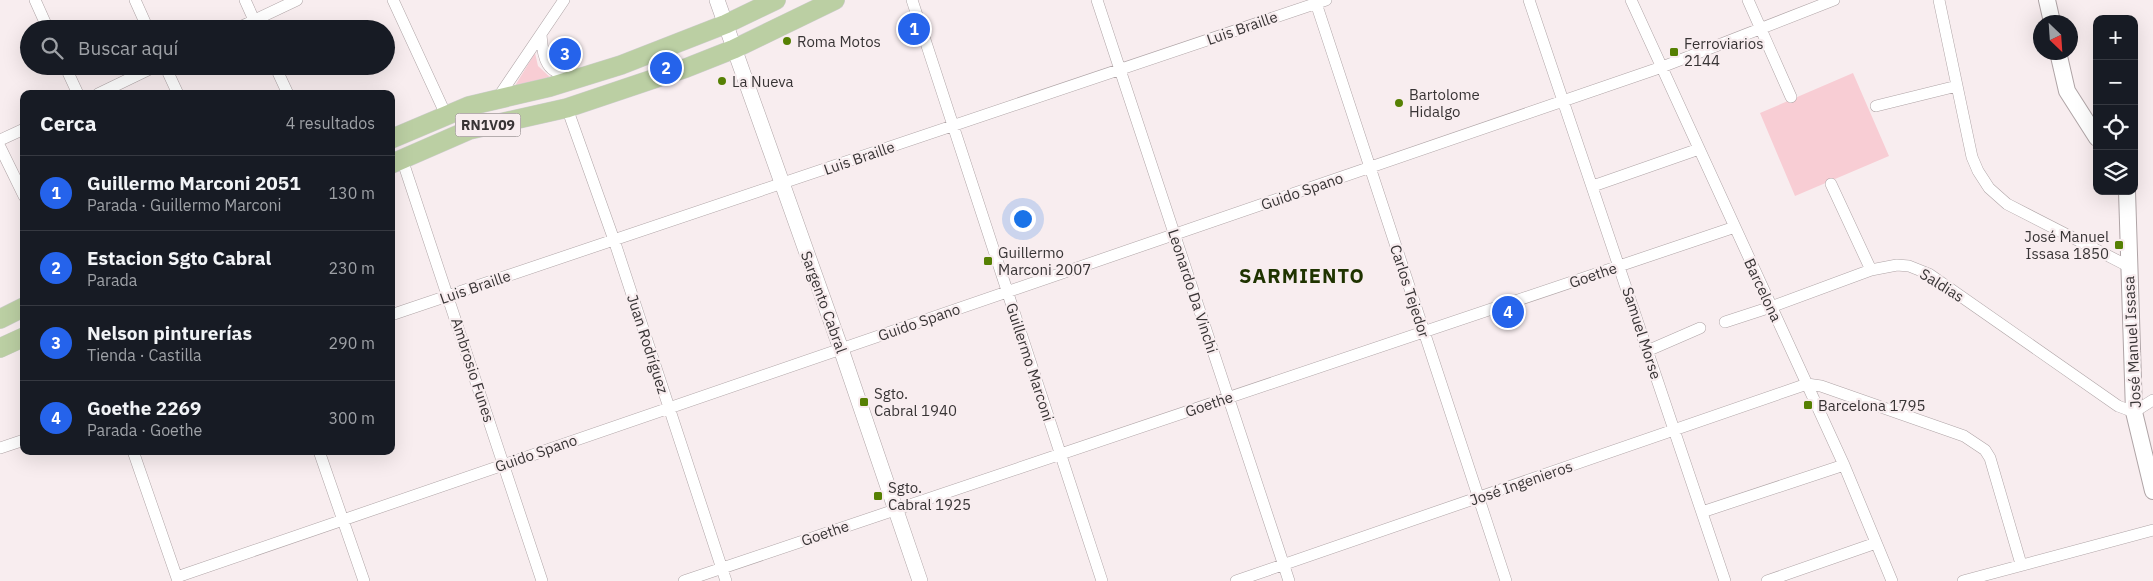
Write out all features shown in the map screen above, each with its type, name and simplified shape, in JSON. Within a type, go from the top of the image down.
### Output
[{"type":"main road","name":"RN1V09","points":[[395,137],[446,115],[497,99],[585,77],[677,44],[726,24],[776,0]]},
{"type":"main road","name":"RN1V09","points":[[397,162],[468,130],[567,108],[646,83],[734,49],[835,0]]},
{"type":"main road","points":[[2047,0],[2050,15]]},
{"type":"main road","points":[[2060,60],[2067,91],[2093,132]]},
{"type":"main road","name":"José Manuel Issasa","points":[[2126,195],[2134,412],[2153,491]]},
{"type":"main road","points":[[0,319],[20,309]]},
{"type":"main road","points":[[0,348],[20,339]]},
{"type":"street","points":[[35,0],[44,20]]},
{"type":"street","points":[[135,0],[144,20]]},
{"type":"street","points":[[245,0],[254,20]]},
{"type":"street","points":[[263,20],[297,0]]},
{"type":"street","points":[[393,0],[446,115]]},
{"type":"street","points":[[497,99],[564,0]]},
{"type":"street","name":"Sargento Cabral","points":[[717,0],[841,349],[920,581]]},
{"type":"street","name":"Guillermo Marconi","points":[[912,0],[1102,581]]},
{"type":"street","name":"Leonardo Da Vinchi","points":[[1097,0],[1289,581]]},
{"type":"street","name":"Samuel Morse","points":[[1529,0],[1725,581]]},
{"type":"street","name":"Barcelona","points":[[1631,0],[1844,466],[1892,581]]},
{"type":"street","points":[[1748,0],[1791,97]]},
{"type":"street","name":"Guido Spano","points":[[177,579],[504,464],[1662,67],[1834,0]]},
{"type":"street","points":[[1939,0],[1972,157],[1989,188],[2007,204],[2128,266]]},
{"type":"street","name":"Luis Braille","points":[[395,314],[1120,70],[1319,1]]},
{"type":"street","name":"Carlos Tejedor","points":[[1319,1],[1370,167],[1506,581]]},
{"type":"street","points":[[541,35],[542,51],[550,68],[563,76],[585,77]]},
{"type":"street","points":[[69,75],[76,90]]},
{"type":"street","points":[[106,90],[137,75]]},
{"type":"street","points":[[169,75],[176,90]]},
{"type":"street","points":[[280,75],[286,90]]},
{"type":"street","points":[[1876,106],[1957,86]]},
{"type":"street","name":"Juan Rodríguez","points":[[567,108],[614,240],[726,581]]},
{"type":"street","points":[[0,140],[20,131]]},
{"type":"street","points":[[0,147],[20,188]]},
{"type":"street","points":[[1593,186],[1699,149]]},
{"type":"street","name":"Ambrosio Funes","points":[[397,162],[448,296],[542,581]]},
{"type":"street","points":[[1830,184],[1871,270]]},
{"type":"street","name":"Goethe","points":[[684,581],[1735,227]]},
{"type":"street","name":"Saldias","points":[[1725,322],[1772,307],[1871,270],[1897,265],[1909,266],[1929,274],[2118,406],[2134,412]]},
{"type":"street","points":[[1647,351],[1700,328]]},
{"type":"street","points":[[1807,384],[1821,386],[1964,436],[1985,450],[1994,468],[2021,564]]},
{"type":"street","name":"José Ingenieros","points":[[1236,581],[1807,384]]},
{"type":"street","points":[[2134,412],[2153,400]]},
{"type":"street","points":[[0,448],[20,441]]},
{"type":"street","points":[[134,455],[177,579]]},
{"type":"street","points":[[320,455],[364,581]]},
{"type":"street","points":[[1702,512],[1844,466]]},
{"type":"street","points":[[1963,581],[2153,530]]},
{"type":"street","points":[[1768,581],[1876,544]]},
{"type":"shaded area","points":[[535,53],[538,66],[551,78],[513,89]]},
{"type":"shaded area","points":[[1853,73],[1889,156],[1795,196],[1760,113]]},
{"type":"place","name":"Guillermo Marconi 2051","points":[[914,29]]},
{"type":"place","name":"Roma Motos","points":[[787,41]]},
{"type":"place","name":"Ferroviarios 2144","points":[[1674,52]]},
{"type":"place","name":"Nelson pinturerías","points":[[565,54]]},
{"type":"place","name":"Estacion Sgto Cabral","points":[[666,68]]},
{"type":"place","name":"La Nueva","points":[[722,81]]},
{"type":"place","name":"Bartolome Hidalgo","points":[[1399,103]]},
{"type":"place","name":"José Manuel Issasa 1850","points":[[2119,245]]},
{"type":"place","name":"Guillermo Marconi 2007","points":[[988,261]]},
{"type":"place","name":"Goethe 2269","points":[[1508,312]]},
{"type":"place","name":"Sgto. Cabral 1940","points":[[864,402]]},
{"type":"place","name":"Barcelona 1795","points":[[1808,405]]},
{"type":"place","name":"Sgto. Cabral 1925","points":[[878,496]]},
{"type":"district","name":"SARMIENTO","points":[[1302,275]]}]
